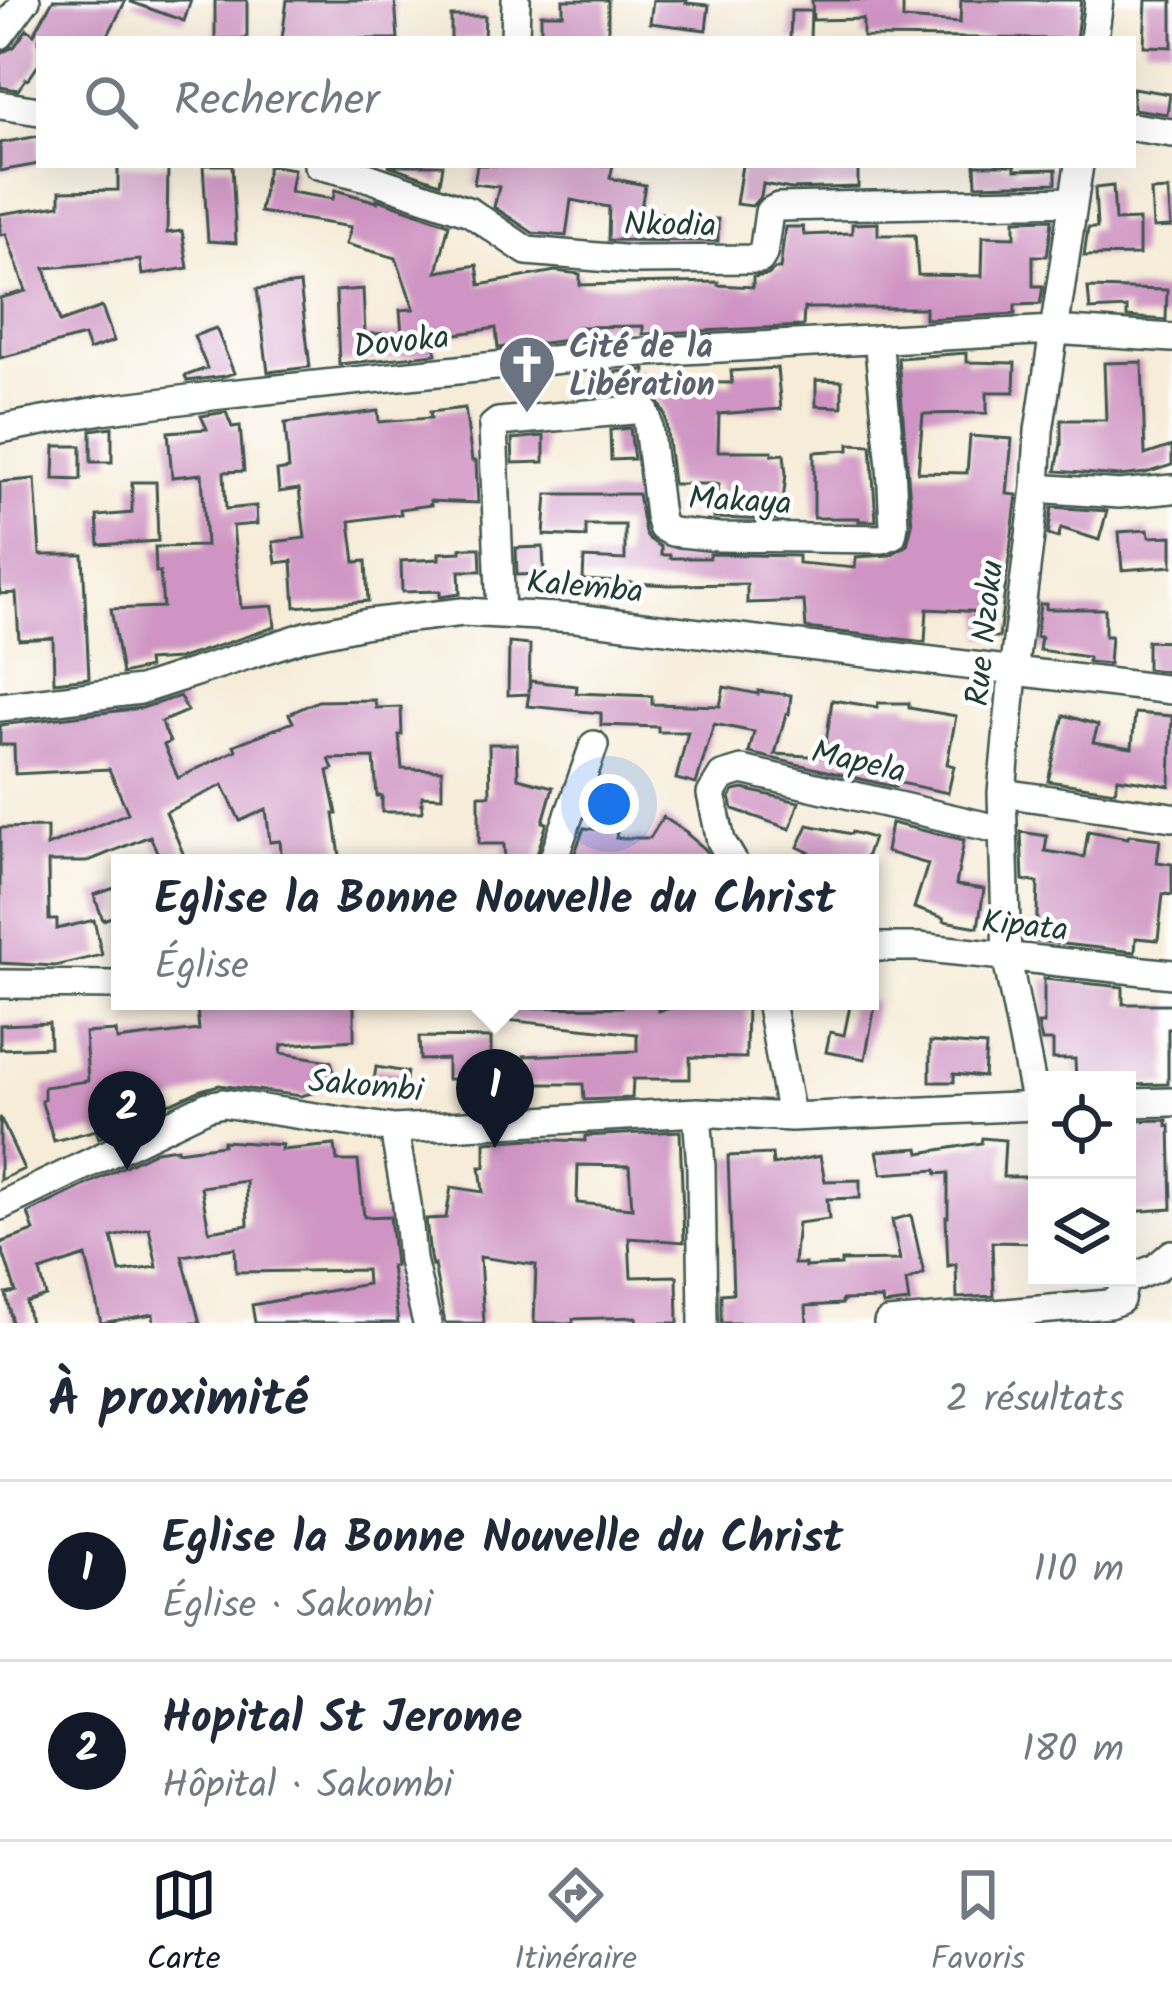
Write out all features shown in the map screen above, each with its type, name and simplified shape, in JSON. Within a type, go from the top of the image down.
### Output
[{"type":"street","points":[[0,35],[26,0]]},
{"type":"street","points":[[515,36],[516,0]]},
{"type":"street","points":[[1094,36],[1099,0]]},
{"type":"street","points":[[0,105],[36,111]]},
{"type":"street","points":[[1136,128],[1172,133]]},
{"type":"street","name":"Nkodia","points":[[330,168],[470,212],[526,251],[634,260],[760,259],[769,212],[778,208],[1072,201]]},
{"type":"street","name":"Rue Nzoku","points":[[1029,1071],[1007,959],[1002,793],[1039,431],[1078,168]]},
{"type":"street","name":"Dovoka","points":[[0,429],[220,395],[609,354],[1054,330],[1172,338]]},
{"type":"street","name":"Makaya","points":[[501,614],[493,426],[498,422],[644,409],[662,527],[672,532],[719,537],[892,535],[878,339]]},
{"type":"street","points":[[1036,488],[1119,494],[1172,489]]},
{"type":"street","name":"Kalemba","points":[[0,707],[159,686],[306,636],[463,612],[576,618],[1172,691]]},
{"type":"street","points":[[555,854],[594,745]]},
{"type":"street","name":"Mapela","points":[[729,854],[711,794],[722,776],[742,770],[1002,830]]},
{"type":"street","points":[[1002,793],[1172,817]]},
{"type":"street","name":"Kipata","points":[[879,947],[1172,974]]},
{"type":"street","points":[[0,984],[111,985]]},
{"type":"street","points":[[772,1010],[791,1118]]},
{"type":"street","points":[[1136,1103],[1172,1102]]},
{"type":"street","name":"Sakombi","points":[[0,1206],[216,1104],[394,1129],[697,1112],[791,1118],[1028,1108]]},
{"type":"street","points":[[697,1112],[703,1323]]},
{"type":"street","points":[[394,1129],[412,1261],[427,1323]]},
{"type":"street","points":[[1136,1279],[1172,1254]]},
{"type":"street","points":[[888,1323],[1109,1304],[1121,1287]]},
{"type":"building","points":[[53,0],[126,0],[108,36],[36,36],[36,68],[28,80],[18,90],[0,87],[0,53],[14,47],[27,29],[34,34]]},
{"type":"building","points":[[131,0],[191,0],[184,21]]},
{"type":"building","points":[[215,0],[247,0],[247,36],[215,36]]},
{"type":"building","points":[[287,0],[395,0],[398,36],[282,36]]},
{"type":"building","points":[[563,0],[608,0],[608,36],[541,36],[541,14],[563,14]]},
{"type":"building","points":[[653,0],[709,5],[706,30],[650,23]]},
{"type":"building","points":[[812,0],[903,0],[903,19],[960,23],[961,0],[1081,0],[1076,36],[863,36],[863,19],[813,20]]},
{"type":"building","points":[[1146,0],[1172,0],[1172,47],[1144,46]]},
{"type":"building","points":[[791,11],[811,11],[810,36],[790,36]]},
{"type":"building","points":[[451,16],[485,16],[484,36],[451,36]]},
{"type":"building","points":[[1136,88],[1170,94],[1167,114],[1136,109]]},
{"type":"building","points":[[36,137],[36,165],[0,171],[0,143]]},
{"type":"building","points":[[118,168],[168,168],[167,233],[182,231],[188,268],[142,275],[140,260],[45,268],[60,322],[102,307],[114,341],[89,350],[84,336],[0,358],[0,298],[26,291],[6,234],[0,235],[0,214],[60,205],[60,191],[118,190]]},
{"type":"building","points":[[203,168],[232,168],[236,243],[208,241]]},
{"type":"building","points":[[267,168],[294,169],[290,192],[333,199],[335,190],[449,224],[437,272],[477,265],[480,285],[555,271],[580,274],[580,285],[718,282],[753,287],[753,277],[780,269],[785,227],[803,227],[804,235],[852,233],[852,224],[878,223],[878,235],[915,235],[918,275],[982,276],[983,236],[1015,237],[1015,220],[1052,222],[1047,256],[1033,256],[1033,286],[1043,286],[1040,304],[1015,305],[1015,314],[925,319],[925,308],[804,308],[803,326],[643,334],[643,326],[578,327],[579,339],[498,348],[496,328],[438,337],[436,354],[339,364],[336,291],[363,289],[365,334],[402,333],[400,310],[414,309],[396,258],[346,244],[351,227],[260,212]]},
{"type":"building","points":[[397,168],[442,168],[440,183]]},
{"type":"building","points":[[477,168],[612,168],[610,178],[645,185],[640,214],[718,219],[718,241],[608,240],[609,207],[571,200],[566,236],[533,233],[494,207],[499,187],[474,184]]},
{"type":"building","points":[[742,168],[858,168],[858,187],[791,189],[763,184],[752,206],[736,204]]},
{"type":"building","points":[[975,168],[1056,169],[1056,183],[976,185]]},
{"type":"building","points":[[1113,186],[1115,221],[1139,220],[1139,255],[1084,256],[1088,228],[1097,228],[1095,188]]},
{"type":"building","points":[[1168,190],[1171,227],[1153,228],[1151,191]]},
{"type":"building","points":[[300,284],[310,367],[268,372],[257,289]]},
{"type":"building","points":[[1088,288],[1167,290],[1166,320],[1127,317],[1127,308],[1090,310]]},
{"type":"building","points":[[216,328],[234,373],[187,381],[185,376],[207,368],[194,336]]},
{"type":"building","points":[[966,353],[966,362],[1015,363],[1014,392],[987,392],[987,413],[923,414],[918,472],[967,473],[970,436],[1012,439],[1007,494],[1017,495],[999,637],[982,637],[983,612],[927,609],[925,642],[806,628],[804,601],[747,603],[747,584],[583,580],[584,558],[625,560],[625,525],[586,525],[586,537],[544,535],[547,494],[638,494],[645,533],[661,547],[661,555],[670,558],[798,556],[798,563],[855,568],[856,557],[890,555],[907,545],[912,525],[898,358]]},
{"type":"building","points":[[1142,362],[1145,455],[1172,446],[1172,465],[1119,476],[1056,471],[1061,420],[1106,420],[1104,363]]},
{"type":"building","points":[[777,368],[781,409],[719,414],[718,451],[784,454],[781,520],[714,518],[719,484],[673,484],[665,414],[655,395],[642,391],[597,395],[597,387],[617,387],[616,372],[645,370],[645,382],[732,383],[731,371]]},
{"type":"building","points":[[816,380],[842,381],[842,407],[816,406]]},
{"type":"building","points":[[465,408],[472,461],[476,461],[478,503],[430,501],[431,505],[400,509],[401,514],[350,521],[355,562],[366,561],[368,601],[295,607],[292,561],[276,563],[273,542],[305,538],[299,489],[279,492],[277,471],[289,469],[285,423],[378,411],[379,422],[431,418],[430,412]]},
{"type":"building","points":[[226,412],[232,427],[240,426],[244,471],[224,472],[226,509],[256,506],[257,524],[233,526],[241,608],[273,606],[275,627],[178,659],[147,661],[148,668],[122,674],[111,609],[163,607],[155,547],[206,546],[202,474],[172,477],[168,432],[207,429],[201,416]]},
{"type":"building","points":[[112,427],[112,462],[91,462],[91,430]]},
{"type":"building","points":[[630,428],[634,459],[611,460],[610,430]]},
{"type":"building","points":[[544,436],[544,462],[513,463],[512,439]]},
{"type":"building","points":[[849,444],[871,445],[876,521],[814,518],[814,452],[849,450]]},
{"type":"building","points":[[55,446],[81,446],[81,480],[54,479]]},
{"type":"building","points":[[35,479],[40,555],[83,555],[89,678],[54,682],[53,638],[19,640],[16,593],[0,594],[0,482]]},
{"type":"building","points":[[132,482],[156,482],[158,541],[99,545],[97,516],[132,513]]},
{"type":"building","points":[[1052,507],[1107,511],[1099,540],[1061,528],[1058,538],[1048,535]]},
{"type":"building","points":[[1148,530],[1149,537],[1172,536],[1172,566],[1122,570],[1119,532]]},
{"type":"building","points":[[543,547],[544,574],[517,575],[516,548]]},
{"type":"building","points":[[461,548],[480,548],[481,571],[459,571],[460,594],[440,597],[440,591],[402,592],[401,561],[439,559],[439,553],[461,552]]},
{"type":"building","points":[[1040,604],[1046,604],[1046,609],[1105,609],[1105,636],[1111,636],[1109,664],[1039,650]]},
{"type":"building","points":[[1147,641],[1172,642],[1172,672],[1147,669]]},
{"type":"building","points":[[509,643],[530,645],[529,692],[530,681],[577,686],[576,693],[652,696],[652,704],[720,706],[724,687],[791,695],[775,754],[824,757],[832,700],[877,707],[878,703],[909,703],[909,708],[956,716],[947,764],[954,766],[948,793],[896,782],[895,787],[749,753],[754,732],[714,724],[696,784],[676,779],[688,732],[601,725],[601,713],[527,706],[529,694],[508,695]]},
{"type":"building","points":[[180,696],[187,711],[161,722],[170,742],[164,745],[178,778],[236,750],[234,745],[293,722],[289,714],[318,701],[375,700],[376,708],[401,707],[402,769],[442,770],[442,797],[422,796],[422,812],[382,812],[374,758],[329,759],[340,854],[281,854],[280,841],[270,842],[266,809],[240,821],[223,785],[166,812],[183,854],[158,854],[150,836],[86,862],[48,862],[49,920],[57,920],[57,929],[94,920],[102,955],[55,966],[0,963],[0,828],[47,827],[47,846],[128,813],[109,769],[15,774],[14,745],[0,745],[0,725],[142,708]]},
{"type":"building","points":[[1135,713],[1172,716],[1170,786],[1118,778],[1115,791],[1048,781],[1064,715],[1098,725],[1093,742],[1132,748]]},
{"type":"building","points":[[489,744],[517,744],[518,778],[553,787],[537,854],[505,854],[504,844],[479,844],[479,795],[490,795]]},
{"type":"building","points":[[743,789],[799,802],[790,829],[733,809],[730,797]]},
{"type":"building","points":[[663,817],[708,854],[574,854],[584,828],[617,832],[616,838],[650,838]]},
{"type":"building","points":[[891,823],[964,840],[956,885],[984,889],[978,927],[944,921],[914,908],[928,864],[886,852]]},
{"type":"building","points":[[808,825],[873,838],[867,854],[813,854],[798,847]]},
{"type":"building","points":[[1088,831],[1160,839],[1157,862],[1172,864],[1172,895],[1163,894],[1158,940],[1136,938],[1135,952],[1036,941],[1038,883],[1023,880],[1021,832],[1047,836],[1045,851],[1084,857]]},
{"type":"building","points":[[111,889],[111,917],[103,920],[94,895]]},
{"type":"building","points":[[1044,979],[1123,987],[1123,1004],[1172,1004],[1168,1084],[1136,1085],[1136,1071],[1076,1071],[1075,1059],[1053,1059],[1053,1041],[1042,1041],[1038,1024],[1044,1024]]},
{"type":"building","points":[[197,1010],[354,1010],[354,1040],[282,1045],[281,1053],[331,1061],[338,1086],[301,1096],[219,1085],[172,1103],[108,1112],[115,1131],[99,1138],[96,1130],[54,1141],[41,1100],[44,1087],[88,1081],[85,1033],[116,1031],[117,1040],[199,1030]]},
{"type":"building","points":[[507,1010],[747,1010],[746,1058],[690,1057],[690,1079],[633,1079],[632,1098],[584,1100],[583,1084],[525,1084],[524,1056],[637,1051],[637,1034],[506,1020]]},
{"type":"building","points":[[849,1010],[874,1010],[865,1059],[826,1052],[830,1032],[844,1035]]},
{"type":"building","points":[[49,1023],[50,1047],[0,1049],[0,1025]]},
{"type":"building","points":[[419,1037],[491,1038],[491,1079],[447,1079],[447,1059],[420,1060]]},
{"type":"building","points":[[930,1042],[986,1046],[984,1077],[954,1074],[954,1082],[930,1082]]},
{"type":"building","points":[[376,1067],[407,1072],[404,1093],[373,1088]]},
{"type":"building","points":[[0,1117],[24,1169],[0,1180]]},
{"type":"building","points":[[1167,1120],[1170,1125],[1172,1209],[1136,1211],[1136,1121]]},
{"type":"building","points":[[680,1131],[684,1242],[629,1238],[631,1277],[677,1276],[678,1323],[637,1323],[636,1317],[534,1323],[536,1265],[480,1257],[484,1323],[445,1323],[426,1219],[446,1218],[451,1187],[483,1192],[480,1167],[485,1167],[485,1142],[585,1141],[585,1136]],"holes":[[[578,1165],[629,1166],[632,1208],[577,1203]]]},
{"type":"building","points":[[982,1138],[1005,1140],[1003,1177],[1028,1177],[1028,1243],[992,1242],[994,1296],[957,1298],[956,1264],[948,1266],[948,1173],[882,1174],[877,1151],[919,1148],[920,1153],[981,1143]]},
{"type":"building","points":[[223,1141],[282,1145],[281,1150],[335,1145],[337,1161],[358,1161],[364,1217],[390,1216],[398,1323],[255,1323],[252,1305],[367,1284],[366,1270],[236,1272],[235,1248],[182,1256],[200,1323],[154,1323],[153,1314],[101,1323],[86,1256],[40,1271],[46,1296],[26,1302],[30,1323],[12,1323],[6,1294],[16,1292],[0,1243],[34,1231],[28,1213],[156,1151],[223,1145]],"holes":[[[246,1181],[248,1225],[209,1231],[201,1187]],[[149,1228],[157,1267],[120,1272],[112,1237]]]},
{"type":"building","points":[[772,1154],[773,1165],[820,1156],[825,1181],[860,1180],[860,1198],[827,1199],[829,1219],[798,1223],[794,1264],[900,1260],[892,1220],[911,1215],[924,1274],[906,1281],[909,1302],[883,1305],[882,1299],[842,1300],[842,1304],[806,1306],[807,1323],[721,1323],[721,1294],[733,1293],[728,1156]]},
{"type":"place","name":"Cité de la Libération","points":[[527,415]]},
{"type":"place","name":"Eglise la Bonne Nouvelle du Christ","points":[[495,1148]]},
{"type":"place","name":"Hopital St Jerome","points":[[127,1170]]}]
